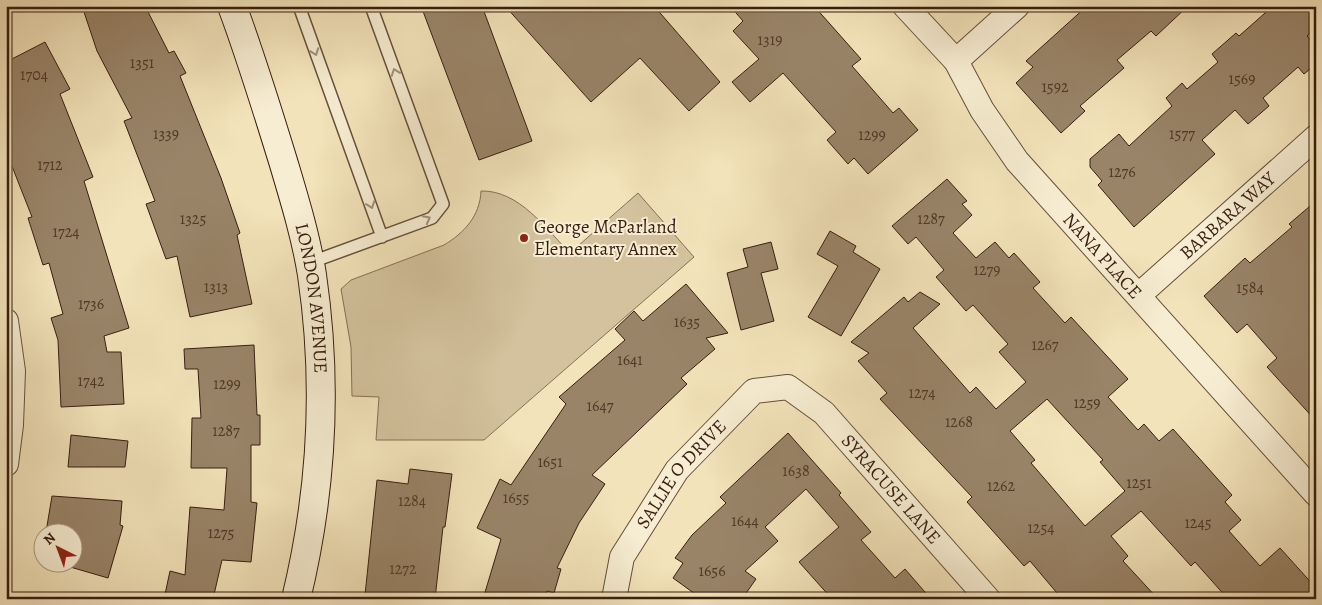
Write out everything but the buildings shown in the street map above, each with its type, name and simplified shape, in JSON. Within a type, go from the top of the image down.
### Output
[{"type":"street","name":"LONDON AVENUE","points":[[232,6],[261,89],[296,204],[309,263],[319,330],[322,424],[318,476],[296,599]]},
{"type":"street","name":"NANA PLACE","points":[[905,6],[956,61],[982,110],[1017,161],[1316,494]]},
{"type":"street","points":[[956,61],[1017,6]]},
{"type":"street","name":"BARBARA WAY","points":[[1139,295],[1316,137]]},
{"type":"street","points":[[6,321],[13,371],[11,426],[6,464]]},
{"type":"street","name":"SALLIE O DRIVE","points":[[614,599],[622,556],[677,470],[754,391],[788,387]]},
{"type":"street","name":"SYRACUSE LANE","points":[[788,387],[824,413],[988,599]]},
{"type":"lane","points":[[299,6],[382,237]]},
{"type":"lane","points":[[309,263],[432,218],[443,204],[371,6]]},
{"type":"shaded area","points":[[481,191],[495,192],[520,204],[570,253],[638,193],[694,257],[484,440],[376,440],[379,397],[352,396],[351,347],[341,289],[351,280],[444,245],[470,223],[478,208]]},
{"type":"place","name":"George McParland Elementary Annex","points":[[524,238]]}]
